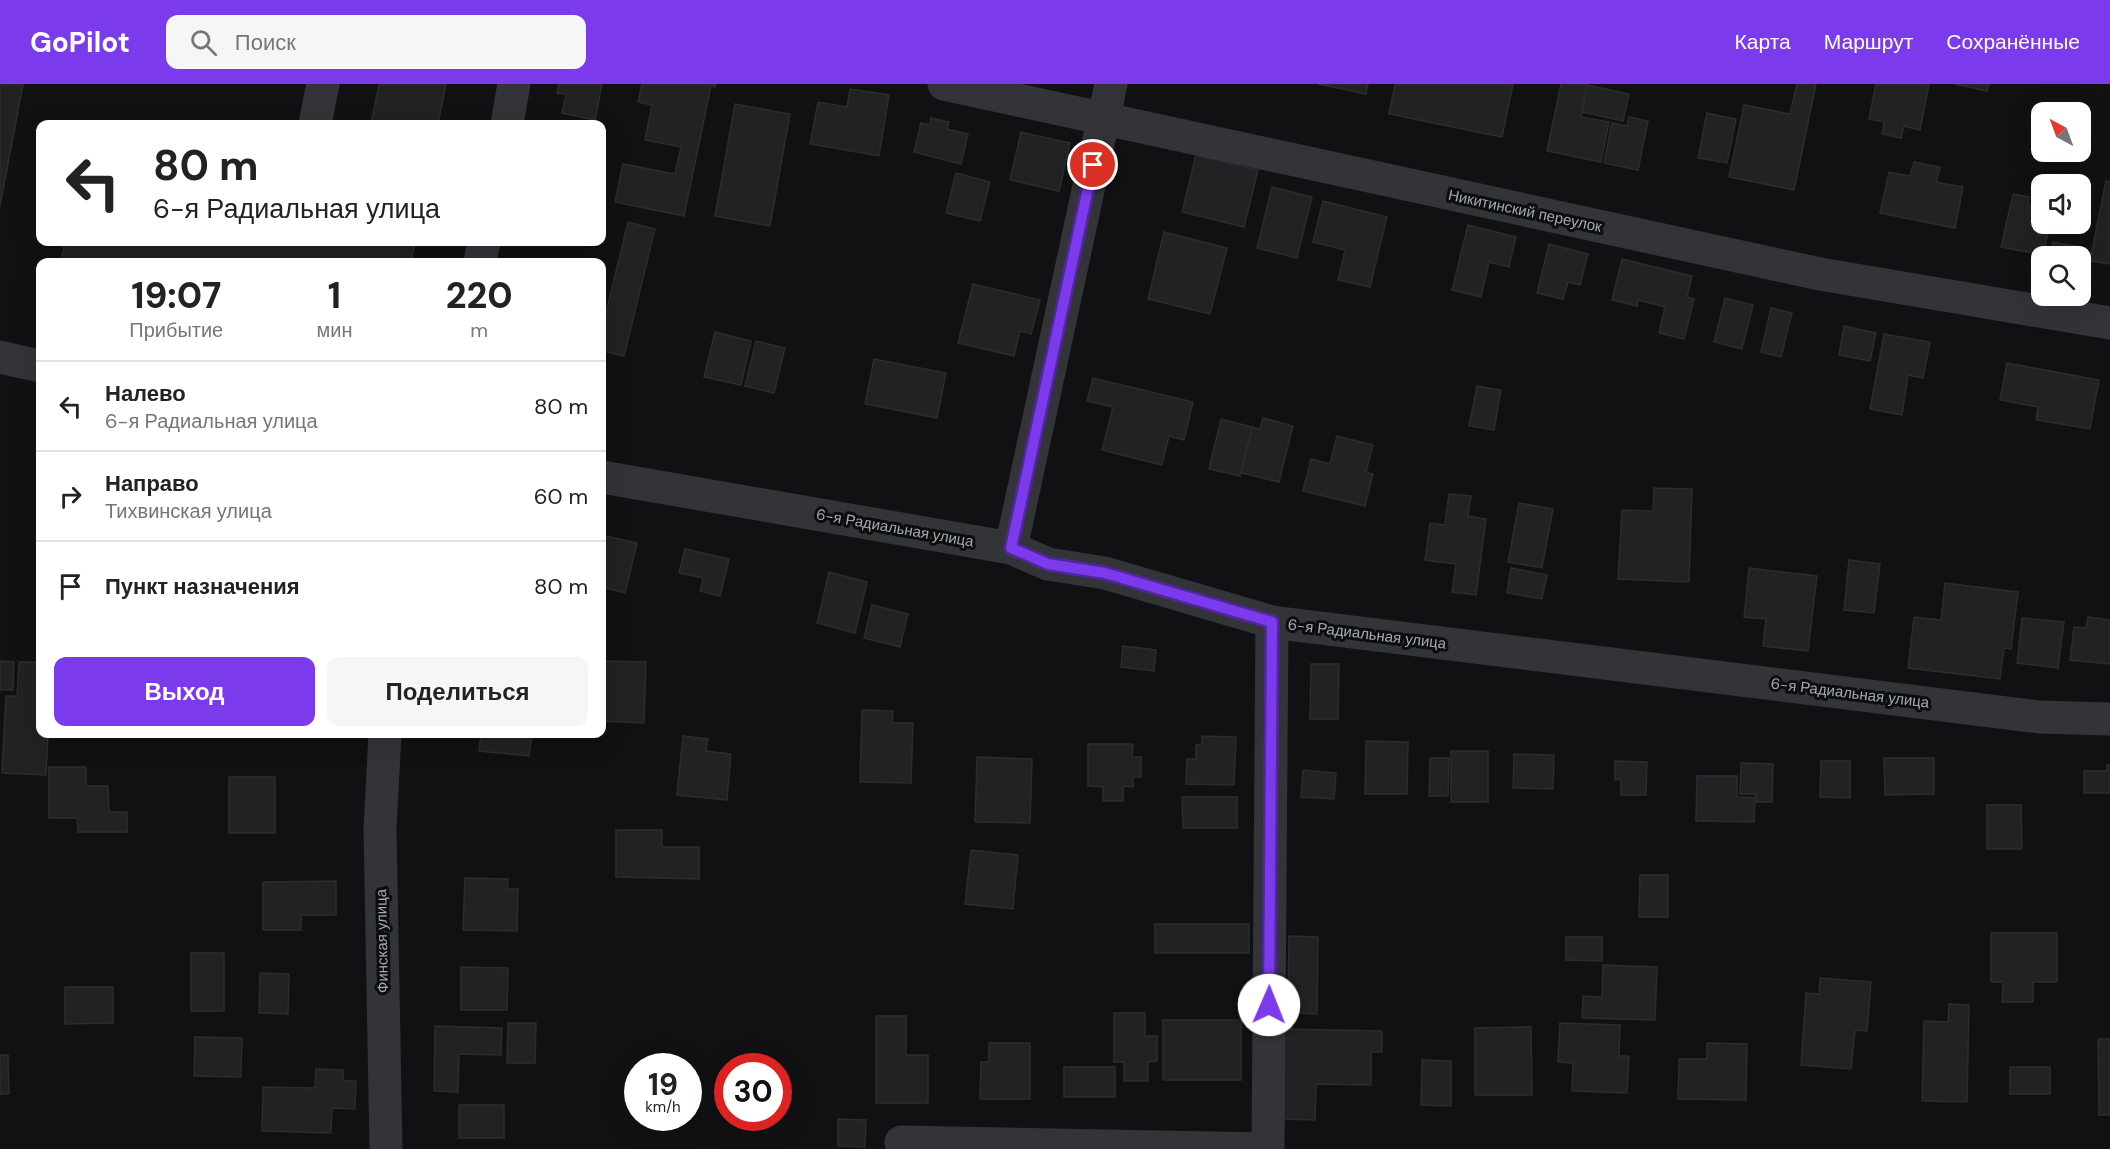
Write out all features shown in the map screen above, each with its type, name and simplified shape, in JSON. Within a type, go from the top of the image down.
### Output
[{"type":"street","points":[[316,120],[324,84]]},
{"type":"street","points":[[508,120],[514,84]]},
{"type":"street","name":"Никитинский переулок","points":[[944,84],[1820,274],[2110,323]]},
{"type":"street","points":[[1011,548],[1111,84]]},
{"type":"street","points":[[0,357],[36,365]]},
{"type":"street","name":"6-я Радиальная улица","points":[[606,478],[1011,548],[1048,564],[1105,573],[1272,622],[2039,717],[2110,719]]},
{"type":"street","points":[[902,1142],[1268,1149],[1272,622]]},
{"type":"street","name":"Финская улица","points":[[385,738],[380,829],[386,1149]]},
{"type":"building","points":[[0,84],[23,84],[0,206]]},
{"type":"building","points":[[379,84],[446,84],[439,120],[372,120]]},
{"type":"building","points":[[559,84],[602,84],[595,120],[562,113],[566,94],[557,93]]},
{"type":"building","points":[[642,84],[716,84],[715,87],[711,86],[684,216],[615,202],[623,164],[675,174],[681,147],[645,140],[652,105],[638,102]]},
{"type":"building","points":[[1318,84],[1368,84],[1366,94]]},
{"type":"building","points":[[1395,84],[1513,84],[1502,137],[1389,114]]},
{"type":"building","points":[[1561,84],[1588,84],[1581,117],[1609,122],[1601,162],[1547,151]]},
{"type":"building","points":[[1797,84],[1816,84],[1794,190],[1729,177],[1744,105],[1790,114]]},
{"type":"building","points":[[1876,84],[1929,84],[1920,130],[1904,126],[1901,138],[1882,134],[1884,122],[1869,119]]},
{"type":"building","points":[[1955,84],[1989,84],[1987,91]]},
{"type":"building","points":[[1587,85],[1629,94],[1623,121],[1582,112]]},
{"type":"building","points":[[850,89],[889,95],[879,156],[810,144],[818,102],[847,107]]},
{"type":"building","points":[[735,104],[790,114],[770,226],[715,216]]},
{"type":"building","points":[[1707,113],[1736,119],[1727,163],[1698,158]]},
{"type":"building","points":[[1629,117],[1648,121],[1638,170],[1604,163],[1612,123],[1627,126]]},
{"type":"building","points":[[931,118],[949,122],[947,129],[968,134],[961,164],[914,152],[921,123],[930,125]]},
{"type":"building","points":[[1021,132],[1070,143],[1059,191],[1010,180]]},
{"type":"building","points":[[1196,155],[1258,170],[1244,227],[1182,212]]},
{"type":"building","points":[[1914,162],[1940,167],[1936,182],[1963,187],[1955,228],[1880,213],[1889,172],[1910,176]]},
{"type":"building","points":[[956,173],[990,182],[980,221],[946,213]]},
{"type":"building","points":[[2106,181],[2110,182],[2110,264],[2091,261]]},
{"type":"building","points":[[1272,187],[1312,197],[1297,258],[1257,248]]},
{"type":"building","points":[[2013,194],[2029,197],[2031,234],[2048,234],[2045,246],[2031,246],[2031,253],[2001,247]]},
{"type":"building","points":[[1323,201],[1387,217],[1370,287],[1338,280],[1345,250],[1313,242]]},
{"type":"building","points":[[628,222],[655,229],[624,356],[606,352],[606,313]]},
{"type":"building","points":[[1468,225],[1516,237],[1509,267],[1489,262],[1481,297],[1452,290]]},
{"type":"building","points":[[1164,232],[1227,248],[1210,314],[1148,299]]},
{"type":"building","points":[[2053,242],[2075,246],[2052,246]]},
{"type":"building","points":[[1549,244],[1588,254],[1580,285],[1568,282],[1563,299],[1537,293]]},
{"type":"building","points":[[64,246],[414,246],[412,258],[62,258]]},
{"type":"building","points":[[1622,259],[1692,276],[1687,297],[1694,299],[1684,339],[1659,333],[1665,307],[1638,300],[1637,306],[1612,300]]},
{"type":"building","points":[[973,284],[1040,300],[1031,334],[1020,331],[1014,356],[958,343]]},
{"type":"building","points":[[1725,298],[1753,305],[1742,349],[1714,342]]},
{"type":"building","points":[[1771,308],[1792,313],[1781,357],[1761,352]]},
{"type":"building","points":[[1844,326],[1876,333],[1870,361],[1839,355]]},
{"type":"building","points":[[715,332],[751,341],[741,385],[704,377]]},
{"type":"building","points":[[1884,334],[1930,342],[1923,378],[1908,375],[1902,415],[1870,409]]},
{"type":"building","points":[[756,341],[785,348],[774,393],[745,386]]},
{"type":"building","points":[[874,359],[946,373],[937,418],[865,404]]},
{"type":"building","points":[[2007,363],[2099,380],[2090,429],[2036,420],[2038,407],[2000,400]]},
{"type":"building","points":[[1093,378],[1193,402],[1184,440],[1169,436],[1162,465],[1102,450],[1113,407],[1087,401]]},
{"type":"building","points":[[1477,386],[1501,390],[1494,430],[1469,426]]},
{"type":"building","points":[[1263,418],[1293,426],[1279,482],[1241,473],[1252,427],[1260,429]]},
{"type":"building","points":[[1221,419],[1252,427],[1240,476],[1209,469]]},
{"type":"building","points":[[1337,436],[1373,445],[1366,472],[1373,474],[1365,506],[1303,491],[1311,459],[1330,464]]},
{"type":"building","points":[[1654,488],[1692,489],[1689,582],[1618,579],[1622,510],[1653,511]]},
{"type":"building","points":[[1449,494],[1471,496],[1468,516],[1486,519],[1476,595],[1452,592],[1456,564],[1425,560],[1430,523],[1445,525]]},
{"type":"building","points":[[1519,503],[1553,509],[1542,568],[1508,562]]},
{"type":"building","points":[[606,536],[637,543],[625,593],[606,588]]},
{"type":"building","points":[[685,549],[729,559],[720,596],[700,591],[703,578],[679,573]]},
{"type":"building","points":[[1849,560],[1880,564],[1874,613],[1844,610]]},
{"type":"building","points":[[1511,568],[1547,575],[1542,599],[1507,593]]},
{"type":"building","points":[[1749,568],[1817,576],[1808,651],[1763,646],[1766,619],[1744,617]]},
{"type":"building","points":[[829,572],[867,582],[855,633],[817,623]]},
{"type":"building","points":[[1945,583],[2018,592],[2011,649],[2004,648],[2000,679],[1908,668],[1914,617],[1941,620]]},
{"type":"building","points":[[872,605],[908,614],[900,647],[864,638]]},
{"type":"building","points":[[2088,617],[2110,620],[2110,664],[2070,660],[2074,627],[2086,628]]},
{"type":"building","points":[[2022,618],[2064,622],[2058,668],[2017,663]]},
{"type":"building","points":[[1123,646],[1156,650],[1154,671],[1121,667]]},
{"type":"building","points":[[0,661],[14,662],[13,690],[0,690]]},
{"type":"building","points":[[606,661],[646,662],[644,723],[606,721]]},
{"type":"building","points":[[19,662],[36,662],[36,738],[48,738],[46,775],[2,773],[6,696],[17,696]]},
{"type":"building","points":[[1311,664],[1339,664],[1338,719],[1310,719]]},
{"type":"building","points":[[862,710],[893,711],[892,723],[913,723],[911,783],[860,782]]},
{"type":"building","points":[[683,736],[708,739],[706,751],[731,754],[727,800],[677,795]]},
{"type":"building","points":[[1202,736],[1236,737],[1234,785],[1186,784],[1187,759],[1196,759],[1196,745],[1202,744]]},
{"type":"building","points":[[481,738],[531,738],[529,756],[479,751]]},
{"type":"building","points":[[1366,741],[1408,742],[1407,794],[1365,794]]},
{"type":"building","points":[[1088,744],[1133,744],[1132,757],[1141,757],[1141,777],[1133,777],[1133,787],[1123,786],[1123,801],[1103,801],[1103,787],[1088,786]]},
{"type":"building","points":[[1451,751],[1488,751],[1488,802],[1451,802]]},
{"type":"building","points":[[1514,754],[1554,755],[1553,789],[1513,788]]},
{"type":"building","points":[[977,757],[1032,759],[1030,823],[975,822]]},
{"type":"building","points":[[1430,758],[1449,758],[1448,796],[1429,796]]},
{"type":"building","points":[[1884,758],[1934,758],[1934,794],[1885,795]]},
{"type":"building","points":[[1615,761],[1647,762],[1646,795],[1621,795],[1621,779],[1615,780]]},
{"type":"building","points":[[1821,761],[1850,761],[1850,798],[1820,797]]},
{"type":"building","points":[[1741,763],[1773,764],[1772,802],[1756,802],[1756,794],[1740,794]]},
{"type":"building","points":[[2107,765],[2110,765],[2110,793],[2084,793],[2084,771],[2107,771]]},
{"type":"building","points":[[49,767],[86,767],[86,786],[108,786],[109,812],[127,812],[127,832],[78,832],[77,818],[49,818]]},
{"type":"building","points":[[1303,770],[1336,773],[1334,799],[1301,797]]},
{"type":"building","points":[[1697,776],[1737,776],[1737,797],[1755,798],[1754,822],[1696,821]]},
{"type":"building","points":[[229,777],[275,777],[275,833],[229,833]]},
{"type":"building","points":[[1182,797],[1237,797],[1237,828],[1183,828]]},
{"type":"building","points":[[1987,805],[2021,805],[2022,849],[1987,849]]},
{"type":"building","points":[[616,830],[662,830],[662,847],[699,847],[699,879],[616,877]]},
{"type":"building","points":[[971,850],[1018,855],[1013,909],[965,904]]},
{"type":"building","points":[[1640,875],[1668,875],[1668,917],[1639,917]]},
{"type":"building","points":[[465,878],[508,879],[507,889],[518,889],[517,931],[463,930]]},
{"type":"building","points":[[336,881],[336,915],[301,915],[301,930],[263,930],[263,882]]},
{"type":"building","points":[[1155,924],[1249,924],[1249,953],[1155,953]]},
{"type":"building","points":[[1991,933],[2057,933],[2057,982],[2033,982],[2033,1002],[2002,1002],[2003,982],[1991,982]]},
{"type":"building","points":[[1289,936],[1318,937],[1317,1014],[1298,1013],[1299,1006],[1288,1007]]},
{"type":"building","points":[[1566,937],[1602,937],[1602,961],[1566,960]]},
{"type":"building","points":[[191,953],[224,953],[224,1011],[191,1011]]},
{"type":"building","points":[[1603,965],[1657,967],[1655,1020],[1582,1018],[1583,996],[1602,997]]},
{"type":"building","points":[[461,967],[508,968],[507,1010],[461,1010]]},
{"type":"building","points":[[260,973],[289,974],[288,1014],[259,1013]]},
{"type":"building","points":[[1820,978],[1871,982],[1867,1031],[1855,1030],[1851,1069],[1801,1065],[1806,993],[1819,994]]},
{"type":"building","points":[[65,987],[113,987],[113,1023],[65,1024]]},
{"type":"building","points":[[1949,1004],[1969,1005],[1967,1102],[1922,1101],[1924,1021],[1948,1022]]},
{"type":"building","points":[[1114,1013],[1145,1013],[1145,1036],[1157,1036],[1157,1061],[1148,1062],[1148,1081],[1124,1081],[1124,1062],[1114,1062]]},
{"type":"building","points":[[876,1016],[906,1016],[906,1055],[928,1055],[928,1103],[876,1103]]},
{"type":"building","points":[[1163,1020],[1241,1020],[1241,1080],[1163,1080]]},
{"type":"building","points":[[508,1023],[536,1023],[535,1063],[507,1063]]},
{"type":"building","points":[[1560,1023],[1620,1025],[1619,1056],[1629,1056],[1627,1093],[1572,1091],[1573,1063],[1558,1062]]},
{"type":"building","points":[[435,1026],[502,1028],[501,1055],[459,1054],[458,1092],[434,1091]]},
{"type":"building","points":[[1531,1027],[1532,1095],[1475,1095],[1475,1028]]},
{"type":"building","points":[[1284,1029],[1382,1031],[1382,1052],[1371,1052],[1371,1085],[1316,1084],[1315,1120],[1283,1119]]},
{"type":"building","points":[[195,1037],[242,1038],[241,1077],[194,1076]]},
{"type":"building","points":[[2098,1039],[2110,1039],[2110,1115],[2099,1115]]},
{"type":"building","points":[[989,1043],[1030,1043],[1030,1099],[980,1099],[981,1062],[989,1062]]},
{"type":"building","points":[[1707,1043],[1747,1044],[1746,1100],[1678,1099],[1679,1059],[1707,1059]]},
{"type":"building","points":[[0,1055],[8,1055],[9,1094],[0,1094]]},
{"type":"building","points":[[1422,1060],[1451,1061],[1451,1106],[1421,1105]]},
{"type":"building","points":[[1064,1067],[1115,1067],[1115,1097],[1064,1097]]},
{"type":"building","points":[[2010,1067],[2050,1067],[2050,1094],[2010,1094]]},
{"type":"building","points":[[316,1069],[343,1070],[343,1081],[356,1081],[355,1109],[332,1108],[331,1133],[262,1131],[263,1087],[315,1088]]},
{"type":"building","points":[[459,1105],[504,1105],[504,1138],[459,1138]]},
{"type":"building","points":[[838,1119],[866,1120],[865,1147],[838,1146]]},
{"type":"route","points":[[1093,165],[1011,548],[1048,564],[1105,573],[1272,622],[1269,1005]]}]
